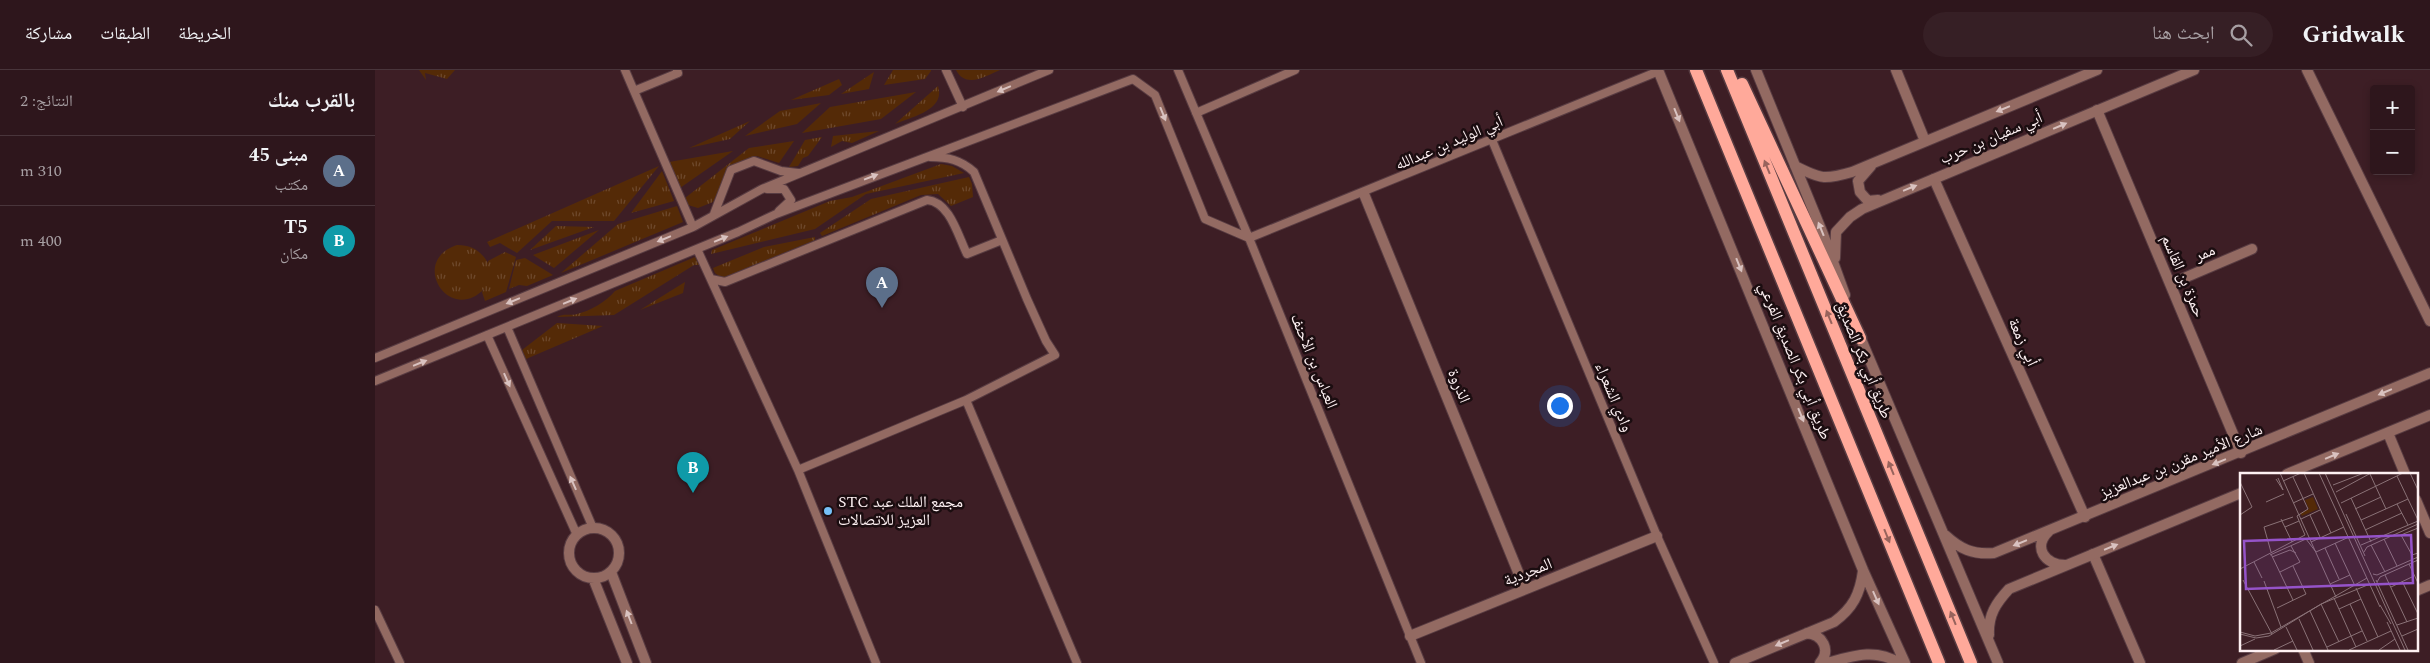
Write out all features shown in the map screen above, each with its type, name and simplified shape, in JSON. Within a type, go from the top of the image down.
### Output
[{"type":"main road","points":[[1696,70],[1939,663]]},
{"type":"main road","name":"طريق أبي بكر الصديق","points":[[1727,70],[1971,663]]},
{"type":"main road","points":[[1735,70],[1860,338]]},
{"type":"street","points":[[1756,70],[1835,264],[1860,338],[1998,663]]},
{"type":"street","points":[[1896,70],[1925,141]]},
{"type":"street","name":"أبي سفيان بن حرب","points":[[1795,166],[1816,177],[1829,178],[1872,165],[2097,70]]},
{"type":"street","name":"أبي سفيان بن حرب","points":[[1835,264],[1836,232],[1850,217],[1881,200],[2194,70]]},
{"type":"street","points":[[2307,70],[2430,321]]},
{"type":"street","name":"طريق أبي بكر الصديق الفرعي","points":[[1658,71],[1863,570],[1905,663]]},
{"type":"street","name":"حمزة بن القاسم","points":[[2097,110],[2241,453]]},
{"type":"street","points":[[1872,165],[1859,180],[1860,192],[1868,201],[1881,200]]},
{"type":"street","name":"أبي زمعة","points":[[1934,179],[2085,517]]},
{"type":"street","name":"الذروة","points":[[1364,194],[1525,589]]},
{"type":"street","name":"ممر","points":[[2170,284],[2251,250]]},
{"type":"street","name":"شارع الأمير مقرن بن عبدالعزيز","points":[[1944,534],[1961,548],[1983,554],[1994,553],[2241,453],[2430,373]]},
{"type":"street","points":[[2289,473],[2430,415]]},
{"type":"street","points":[[2388,433],[2405,473]]},
{"type":"street","points":[[1990,643],[1988,623],[1995,604],[2009,589],[2240,493]]},
{"type":"street","points":[[2417,502],[2430,533]]},
{"type":"street","points":[[593,528],[608,532],[617,544],[619,558],[611,572],[593,578],[578,572],[569,558],[569,549],[577,534],[593,528]]},
{"type":"street","points":[[2050,531],[2043,537],[2041,545],[2042,554],[2048,561],[2057,565],[2066,565]]},
{"type":"street","name":"المجردية","points":[[1410,636],[1657,536]]},
{"type":"street","points":[[2093,554],[2140,663]]},
{"type":"street","points":[[1735,663],[1834,622],[1845,614],[1855,602],[1861,587],[1863,570]]},
{"type":"street","points":[[611,572],[646,663]]},
{"type":"street","points":[[593,578],[627,663]]},
{"type":"street","points":[[2417,591],[2430,585]]},
{"type":"street","points":[[1807,633],[1818,636],[1825,646],[1824,658],[1820,663]]},
{"type":"street","points":[[2242,663],[2273,650]]},
{"type":"street","points":[[2303,650],[2309,663]]},
{"type":"street","points":[[1827,663],[1868,654],[1883,655],[1899,663]]},
{"type":"lane","points":[[625,70],[693,227]]},
{"type":"lane","points":[[634,91],[678,73],[677,70]]},
{"type":"lane","points":[[945,70],[963,107]]},
{"type":"lane","points":[[375,358],[693,227],[762,189],[1049,70]]},
{"type":"lane","name":"العباس بن الأحنف","points":[[1178,70],[1249,238],[1421,663]]},
{"type":"lane","points":[[1196,113],[1295,70]]},
{"type":"lane","name":"أبي الوليد بن عبدالله","points":[[1249,238],[1364,194],[1658,71]]},
{"type":"lane","points":[[375,382],[697,249],[776,214],[1133,78],[1155,95],[1205,219],[1249,238]]},
{"type":"lane","name":"وادي الشعراء","points":[[1492,140],[1657,536],[1714,663]]},
{"type":"lane","points":[[798,470],[966,400],[1055,354],[1042,333],[974,172],[966,164],[956,160],[944,157],[925,157]]},
{"type":"lane","points":[[714,214],[731,170],[754,161],[781,171],[800,173]]},
{"type":"lane","points":[[762,189],[784,189],[791,200],[776,214]]},
{"type":"lane","points":[[711,279],[725,282],[927,200],[935,201],[947,212],[967,254],[1002,240]]},
{"type":"lane","points":[[697,249],[798,470],[876,663]]},
{"type":"lane","points":[[507,327],[593,528]]},
{"type":"lane","points":[[487,335],[577,534]]},
{"type":"lane","points":[[966,400],[1077,663]]},
{"type":"lane","points":[[375,610],[400,663]]},
{"type":"green space","points":[[419,70],[455,70],[447,79],[425,73],[426,80]]},
{"type":"green space","points":[[893,70],[931,71],[925,79],[884,85]]},
{"type":"green space","points":[[956,70],[1000,70],[983,78],[971,80],[960,76]]},
{"type":"green space","points":[[874,72],[869,89],[841,94]]},
{"type":"green space","points":[[839,79],[842,85],[829,95],[791,100]]},
{"type":"green space","points":[[938,86],[939,94],[937,101],[932,107],[895,124]]},
{"type":"green space","points":[[916,92],[881,119],[802,133],[830,107]]},
{"type":"green space","points":[[821,103],[797,124],[745,136],[780,111]]},
{"type":"green space","points":[[750,121],[730,139],[689,148]]},
{"type":"green space","points":[[879,131],[852,143],[842,141],[831,147],[833,136]]},
{"type":"green space","points":[[822,137],[798,166],[789,167],[805,140]]},
{"type":"green space","points":[[794,141],[779,163],[757,156],[729,168],[713,202],[698,208],[688,205],[685,198],[749,148]]},
{"type":"green space","points":[[733,151],[680,188],[669,162]]},
{"type":"green space","points":[[941,164],[952,166],[964,173],[866,194],[815,229],[711,254],[712,250],[830,201],[852,197]]},
{"type":"green space","points":[[659,166],[614,221],[552,221],[517,253],[500,243],[490,247],[487,242]]},
{"type":"green space","points":[[662,171],[674,201],[631,213]]},
{"type":"green space","points":[[969,177],[972,184],[973,197],[951,206],[938,194],[921,195],[822,236],[820,233],[871,199]]},
{"type":"green space","points":[[677,206],[683,222],[561,273],[618,224]]},
{"type":"green space","points":[[556,226],[594,227],[530,250]]},
{"type":"green space","points":[[599,230],[554,268],[533,255]]},
{"type":"green space","points":[[815,237],[815,240],[722,278],[715,273],[713,268],[764,247]]},
{"type":"green space","points":[[457,245],[467,246],[475,250],[488,263],[488,261],[505,252],[516,257],[506,292],[485,301],[482,292],[485,288],[472,298],[459,300],[448,295],[439,287],[435,276],[436,264],[443,253]]},
{"type":"green space","points":[[695,257],[699,265],[694,265],[614,315],[557,317],[587,311],[597,306],[615,291]]},
{"type":"green space","points":[[525,258],[553,275],[527,286],[519,285],[509,289],[516,260]]},
{"type":"green space","points":[[685,282],[683,293],[640,310]]},
{"type":"green space","points":[[557,323],[603,326],[526,359],[522,350]]},
{"type":"place","name":"مبنى 45","points":[[882,308]]},
{"type":"place","name":"T5","points":[[693,493]]},
{"type":"place","name":"STC مجمع الملك عبد العزيز للاتصالات","points":[[828,511]]}]
